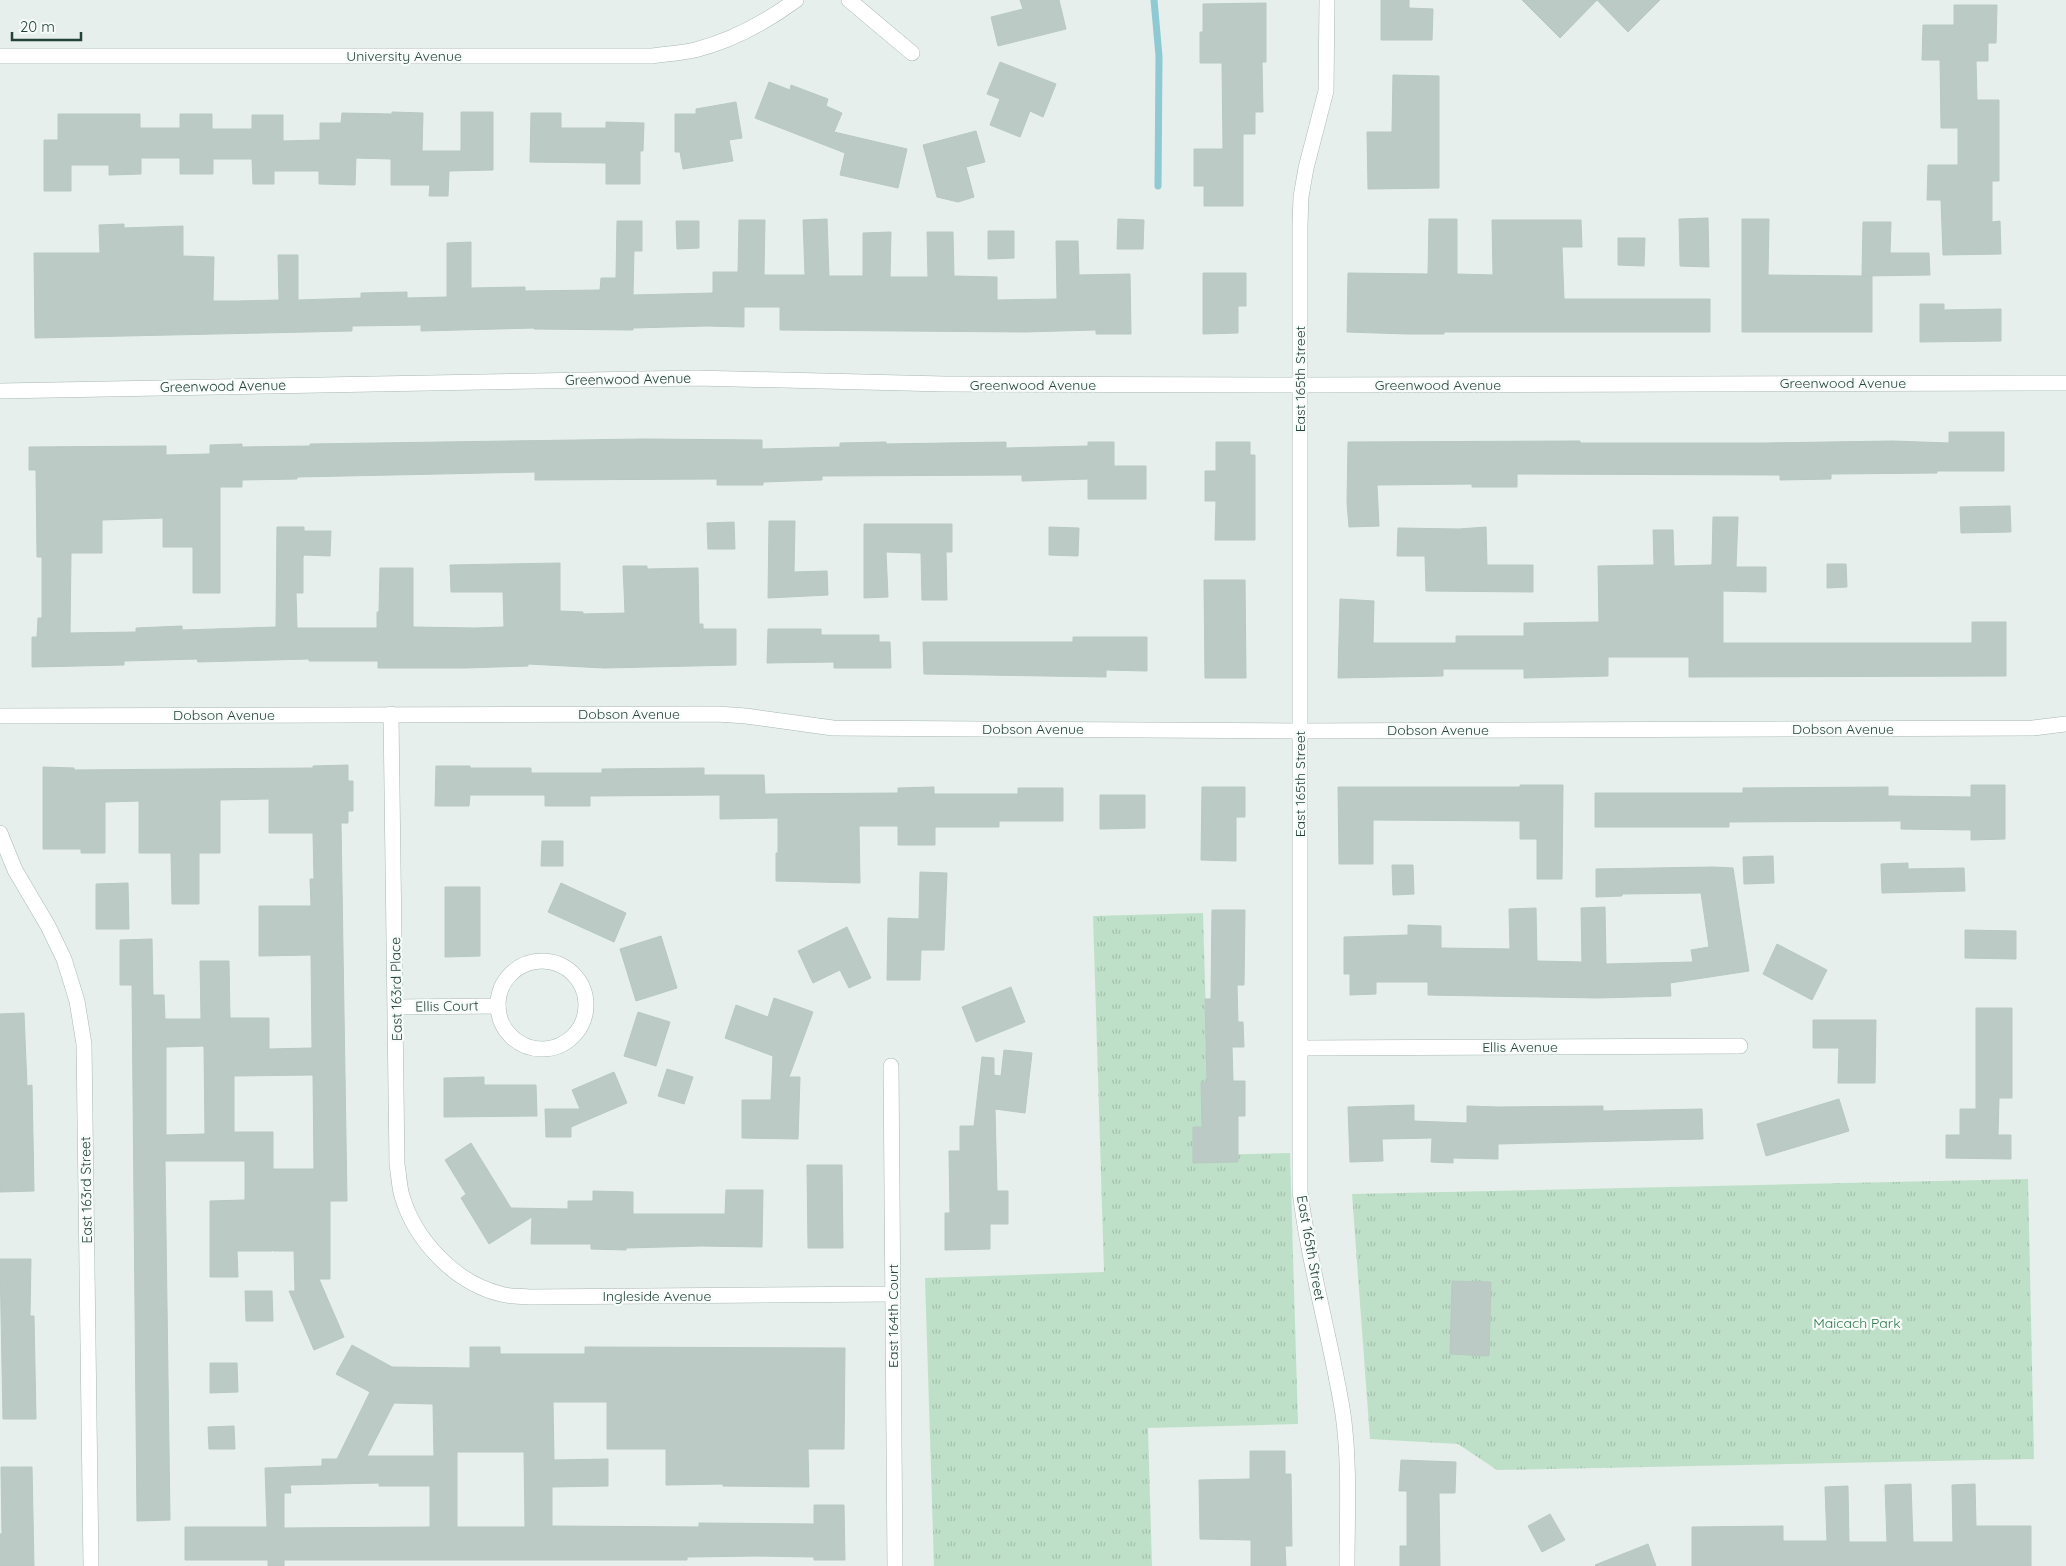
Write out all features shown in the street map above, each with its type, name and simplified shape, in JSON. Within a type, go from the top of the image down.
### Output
[{"type":"street","name":"University Avenue","points":[[0,56],[652,56],[694,50],[729,39],[796,0]]},
{"type":"street","points":[[849,0],[912,53]]},
{"type":"street","name":"East 165th Street","points":[[1327,0],[1326,91],[1306,168],[1301,197],[1300,1190],[1308,1242],[1343,1415],[1346,1453],[1347,1566]]},
{"type":"street","name":"Greenwood Avenue","points":[[0,390],[696,378],[872,384],[1300,385],[2066,382]]},
{"type":"street","name":"East 163rd Place","points":[[391,714],[397,1165],[401,1194],[411,1220],[436,1252]]},
{"type":"street","name":"Dobson Avenue","points":[[0,716],[717,714],[833,728],[1300,731],[2033,728],[2066,724]]},
{"type":"street","name":"East 163rd Street","points":[[0,833],[15,870],[48,926],[64,959],[77,1001],[84,1044],[90,1566]]},
{"type":"street","name":"Ellis Court","points":[[534,961],[549,961],[563,966],[576,975],[584,988],[587,1003],[585,1018],[579,1030],[570,1041],[544,1050],[530,1048],[516,1042],[506,1032],[500,1020],[498,1006],[500,990],[508,977],[519,967],[534,961]]},
{"type":"street","name":"Ellis Court","points":[[396,1007],[498,1006]]},
{"type":"street","name":"Ellis Avenue","points":[[1301,1048],[1740,1046]]},
{"type":"street","name":"East 164th Court","points":[[891,1066],[895,1566]]},
{"type":"street","name":"Ingleside Avenue","points":[[436,1252],[454,1271],[476,1284],[501,1294],[531,1297],[893,1294]]},
{"type":"green space","points":[[1203,913],[1210,1155],[1290,1153],[1298,1424],[1148,1428],[1152,1566],[934,1566],[925,1278],[1104,1272],[1093,916]]},
{"type":"green space","name":"Maicach Park","points":[[2028,1179],[2034,1459],[1497,1470],[1458,1444],[1370,1439],[1352,1194]]},
{"type":"building","points":[[1020,0],[1059,0],[1066,29],[998,46],[991,17],[1023,9]]},
{"type":"building","points":[[1381,0],[1409,0],[1409,8],[1433,9],[1432,40],[1381,40]]},
{"type":"building","points":[[1522,0],[1597,0],[1560,38]]},
{"type":"building","points":[[1597,0],[1660,0],[1628,32]]},
{"type":"building","points":[[1266,3],[1266,62],[1262,62],[1263,112],[1255,112],[1255,134],[1243,134],[1243,206],[1204,206],[1204,186],[1194,186],[1194,149],[1223,149],[1222,63],[1200,63],[1200,32],[1203,32],[1203,4]]},
{"type":"building","points":[[1954,5],[1997,5],[1996,43],[1988,43],[1988,61],[1976,61],[1977,100],[1999,100],[1999,181],[1992,181],[1992,222],[2000,221],[2001,254],[1943,255],[1941,200],[1927,200],[1928,165],[1958,165],[1958,128],[1941,128],[1940,60],[1922,60],[1923,25],[1954,25]]},
{"type":"building","points":[[1000,62],[1056,84],[1043,117],[1030,111],[1020,137],[990,125],[1000,99],[987,94]]},
{"type":"building","points":[[1393,75],[1439,76],[1439,188],[1368,189],[1367,132],[1392,132]]},
{"type":"building","points":[[769,82],[790,90],[791,85],[828,99],[826,106],[842,113],[834,132],[907,149],[898,188],[840,175],[845,153],[755,118]]},
{"type":"building","points":[[736,102],[742,138],[729,140],[733,161],[683,169],[680,152],[675,152],[675,114],[696,114],[696,109]]},
{"type":"building","points":[[392,112],[423,113],[422,151],[461,151],[461,112],[493,112],[493,170],[449,171],[448,196],[429,196],[430,185],[391,185],[391,159],[356,158],[355,185],[319,184],[319,171],[274,171],[274,184],[253,184],[252,159],[213,159],[213,174],[180,174],[180,158],[141,158],[141,174],[109,175],[109,165],[71,165],[71,191],[44,191],[44,140],[58,140],[58,114],[140,114],[140,128],[180,128],[180,114],[212,114],[212,129],[252,129],[252,115],[283,115],[283,141],[320,140],[320,123],[341,123],[342,113],[392,114]]},
{"type":"building","points":[[531,113],[561,113],[561,128],[606,128],[606,122],[644,123],[643,151],[640,151],[640,184],[606,184],[606,163],[530,162]]},
{"type":"building","points":[[976,131],[985,162],[966,167],[974,197],[958,202],[937,197],[923,145]]},
{"type":"building","points":[[1708,218],[1709,267],[1680,266],[1679,219]]},
{"type":"building","points":[[827,219],[829,276],[863,276],[863,233],[891,232],[890,277],[928,277],[927,232],[953,232],[954,276],[997,277],[997,300],[1057,299],[1056,241],[1078,241],[1079,275],[1130,274],[1131,334],[1096,334],[1096,330],[1024,332],[780,330],[780,307],[744,307],[744,327],[633,328],[633,330],[534,328],[421,331],[421,325],[352,326],[352,331],[35,338],[34,253],[100,253],[99,225],[124,224],[124,228],[183,226],[183,256],[214,257],[213,301],[238,301],[279,300],[278,255],[298,255],[298,300],[361,298],[361,293],[407,292],[407,298],[447,297],[447,243],[471,242],[471,288],[525,287],[525,291],[600,290],[601,278],[616,278],[617,221],[642,221],[642,251],[634,251],[633,295],[713,293],[713,272],[738,272],[739,220],[765,220],[764,275],[805,275],[803,220]]},
{"type":"building","points":[[1118,219],[1144,220],[1143,249],[1117,249]]},
{"type":"building","points":[[1429,219],[1457,219],[1457,274],[1493,275],[1492,220],[1581,220],[1582,247],[1562,247],[1564,299],[1710,299],[1710,332],[1444,332],[1444,334],[1408,334],[1347,332],[1348,273],[1428,274]]},
{"type":"building","points":[[1742,219],[1769,219],[1768,275],[1862,276],[1863,222],[1891,222],[1890,253],[1929,253],[1930,275],[1863,276],[1872,276],[1872,332],[1742,332]]},
{"type":"building","points":[[676,221],[699,221],[699,248],[677,249]]},
{"type":"building","points":[[988,231],[1014,231],[1014,258],[988,259]]},
{"type":"building","points":[[1618,238],[1645,238],[1644,266],[1618,265]]},
{"type":"building","points":[[1203,273],[1246,273],[1246,306],[1238,306],[1238,333],[1203,334]]},
{"type":"building","points":[[1920,304],[1944,304],[1944,310],[2001,309],[2001,341],[1920,342]]},
{"type":"building","points":[[1949,432],[2004,432],[2004,471],[1831,474],[1831,479],[1780,480],[1780,475],[1517,474],[1517,487],[1472,487],[1472,484],[1377,485],[1379,526],[1349,527],[1347,503],[1348,442],[1580,441],[1580,443],[1766,443],[1893,441],[1949,443]]},
{"type":"building","points":[[642,439],[762,440],[762,449],[840,447],[840,443],[886,442],[886,444],[1006,442],[1006,448],[1088,446],[1088,442],[1114,442],[1114,466],[1146,466],[1146,499],[1088,499],[1088,479],[1022,481],[1022,475],[822,476],[822,480],[763,482],[763,485],[717,485],[717,479],[535,480],[535,472],[242,480],[242,487],[220,487],[220,593],[193,593],[193,547],[163,547],[163,518],[102,520],[102,553],[71,553],[70,633],[136,632],[136,628],[182,626],[182,630],[276,627],[277,527],[304,527],[304,531],[331,531],[330,556],[304,555],[303,557],[303,593],[296,593],[297,628],[377,628],[380,568],[413,568],[413,627],[475,628],[504,627],[503,592],[451,592],[450,565],[560,563],[560,611],[583,612],[583,614],[625,613],[623,566],[647,566],[647,569],[698,568],[699,624],[703,624],[703,629],[736,629],[736,665],[604,668],[528,664],[528,666],[465,668],[378,668],[378,661],[309,661],[309,659],[198,662],[197,659],[124,661],[124,665],[32,667],[32,637],[37,637],[38,618],[42,618],[42,557],[37,557],[36,470],[29,470],[29,447],[166,446],[166,455],[210,454],[210,445],[242,444],[242,447],[310,446],[310,444]]},
{"type":"building","points":[[1216,442],[1250,442],[1250,455],[1255,455],[1255,540],[1215,540],[1216,501],[1205,501],[1205,471],[1216,471]]},
{"type":"building","points":[[2010,506],[2011,532],[1961,533],[1960,507]]},
{"type":"building","points":[[1713,517],[1738,517],[1736,567],[1766,567],[1766,592],[1723,591],[1723,643],[1972,643],[1972,622],[2006,622],[2006,676],[1689,677],[1689,657],[1608,657],[1608,676],[1524,678],[1524,669],[1443,669],[1443,676],[1338,678],[1340,599],[1374,601],[1373,643],[1456,643],[1456,636],[1524,636],[1524,623],[1599,622],[1598,566],[1654,565],[1653,530],[1673,530],[1674,566],[1711,565]]},
{"type":"building","points":[[769,521],[795,521],[794,572],[827,571],[828,595],[768,598]]},
{"type":"building","points":[[734,522],[735,549],[708,549],[707,523]]},
{"type":"building","points":[[864,524],[952,524],[952,552],[946,552],[947,600],[922,600],[921,553],[886,552],[888,597],[864,598]]},
{"type":"building","points":[[1049,527],[1079,528],[1078,556],[1049,555]]},
{"type":"building","points":[[1486,527],[1487,565],[1533,565],[1533,592],[1426,591],[1425,556],[1397,556],[1398,528],[1459,529]]},
{"type":"building","points":[[1827,564],[1846,564],[1847,587],[1827,588]]},
{"type":"building","points":[[1204,580],[1245,580],[1246,678],[1205,678]]},
{"type":"building","points":[[768,629],[821,629],[821,635],[879,635],[879,642],[890,642],[891,668],[834,668],[834,662],[767,663]]},
{"type":"building","points":[[1073,637],[1147,637],[1147,671],[1106,670],[1106,677],[924,674],[923,642],[1073,642]]},
{"type":"building","points":[[348,765],[348,781],[353,781],[353,811],[348,811],[348,823],[341,823],[347,1201],[330,1201],[330,1279],[319,1279],[344,1337],[314,1350],[289,1291],[295,1291],[294,1251],[273,1251],[272,1249],[272,1251],[237,1251],[238,1277],[210,1277],[210,1201],[245,1200],[245,1161],[165,1161],[170,1520],[137,1521],[132,985],[120,985],[120,940],[152,939],[153,995],[164,995],[165,1019],[201,1019],[200,961],[229,961],[230,1018],[269,1018],[269,1049],[312,1048],[311,955],[259,956],[259,906],[311,906],[310,879],[314,879],[313,833],[269,833],[269,799],[220,800],[220,853],[199,853],[199,904],[172,904],[171,853],[139,853],[139,801],[105,802],[105,853],[81,853],[81,849],[43,849],[43,767],[74,768],[74,770],[313,768],[313,766]],"holes":[[[204,1046],[205,1134],[166,1135],[166,1047]],[[313,1075],[314,1169],[273,1169],[273,1132],[234,1132],[234,1076]]]},
{"type":"building","points":[[436,766],[531,768],[531,773],[602,773],[602,769],[704,768],[704,775],[764,775],[765,794],[898,793],[898,788],[934,787],[934,794],[1018,794],[1018,788],[1063,788],[1063,821],[999,821],[999,827],[935,827],[935,845],[898,845],[898,826],[859,826],[860,883],[776,881],[778,818],[720,819],[720,795],[590,796],[590,806],[545,806],[545,795],[470,795],[469,806],[435,806]]},
{"type":"building","points":[[1520,785],[1563,785],[1562,879],[1537,879],[1537,839],[1520,839],[1520,821],[1373,820],[1373,864],[1339,864],[1338,787],[1520,787]]},
{"type":"building","points":[[1971,785],[2005,785],[2005,839],[1971,840],[1971,830],[1901,829],[1901,821],[1729,822],[1729,827],[1595,827],[1595,793],[1743,793],[1743,788],[1888,787],[1888,796],[1971,797]]},
{"type":"building","points":[[1202,787],[1245,787],[1245,817],[1236,817],[1236,861],[1201,860]]},
{"type":"building","points":[[1100,795],[1145,795],[1145,828],[1100,829]]},
{"type":"building","points":[[542,841],[563,841],[563,866],[541,866]]},
{"type":"building","points":[[1773,856],[1774,883],[1744,884],[1743,857]]},
{"type":"building","points":[[1908,863],[1908,869],[1964,868],[1965,891],[1882,893],[1881,864]]},
{"type":"building","points":[[1392,865],[1413,865],[1414,894],[1393,895]]},
{"type":"building","points":[[1733,868],[1749,971],[1670,983],[1671,996],[1598,998],[1428,995],[1428,982],[1376,982],[1376,994],[1350,995],[1350,974],[1344,974],[1344,937],[1408,935],[1408,925],[1441,926],[1441,948],[1510,949],[1509,909],[1536,908],[1537,961],[1582,962],[1581,908],[1605,907],[1606,964],[1693,962],[1691,950],[1709,947],[1701,893],[1622,894],[1622,896],[1596,897],[1596,869]]},
{"type":"building","points":[[920,872],[947,873],[944,950],[921,950],[920,980],[887,980],[888,918],[919,919]]},
{"type":"building","points":[[128,883],[129,929],[96,929],[96,884]]},
{"type":"building","points":[[561,883],[626,913],[614,942],[548,912]]},
{"type":"building","points":[[445,887],[480,887],[480,956],[445,957]]},
{"type":"building","points":[[1212,910],[1245,910],[1244,985],[1237,985],[1238,1022],[1243,1022],[1244,1047],[1232,1047],[1233,1081],[1245,1081],[1245,1116],[1238,1116],[1238,1162],[1193,1163],[1193,1127],[1202,1127],[1201,1082],[1207,1082],[1205,999],[1211,999]]},
{"type":"building","points":[[847,927],[871,978],[849,988],[840,970],[813,983],[798,951]]},
{"type":"building","points":[[1965,930],[2016,931],[2016,959],[1965,958]]},
{"type":"building","points":[[661,936],[677,988],[636,1001],[620,949]]},
{"type":"building","points":[[1777,944],[1827,970],[1812,1000],[1763,974]]},
{"type":"building","points":[[1011,987],[1025,1022],[976,1042],[962,1007]]},
{"type":"building","points":[[774,998],[813,1012],[789,1077],[800,1077],[798,1139],[742,1138],[742,1100],[771,1100],[773,1056],[725,1038],[736,1005],[768,1017]]},
{"type":"building","points":[[1976,1008],[2012,1008],[2012,1098],[1999,1098],[1998,1135],[2011,1135],[2011,1159],[1946,1158],[1946,1135],[1960,1135],[1960,1109],[1976,1109]]},
{"type":"building","points":[[638,1012],[670,1022],[656,1066],[624,1056]]},
{"type":"building","points":[[24,1013],[27,1086],[32,1085],[34,1191],[0,1192],[0,1014]]},
{"type":"building","points":[[1813,1020],[1876,1020],[1875,1083],[1838,1083],[1839,1048],[1813,1048]]},
{"type":"building","points":[[1004,1050],[1032,1053],[1025,1113],[995,1109],[997,1191],[1008,1191],[1008,1224],[990,1224],[990,1249],[945,1250],[945,1213],[950,1213],[949,1151],[960,1151],[960,1126],[974,1126],[982,1057],[994,1058],[994,1075],[1001,1076]]},
{"type":"building","points":[[667,1069],[693,1077],[684,1104],[658,1096]]},
{"type":"building","points":[[614,1072],[627,1103],[571,1127],[571,1137],[546,1137],[545,1109],[580,1109],[572,1090]]},
{"type":"building","points":[[484,1077],[484,1085],[536,1085],[537,1116],[444,1117],[444,1078]]},
{"type":"building","points":[[1839,1099],[1849,1131],[1766,1156],[1757,1124]]},
{"type":"building","points":[[1414,1105],[1414,1121],[1467,1123],[1467,1106],[1603,1106],[1603,1111],[1702,1109],[1703,1139],[1498,1144],[1498,1159],[1453,1158],[1453,1163],[1431,1162],[1432,1138],[1382,1139],[1383,1161],[1350,1162],[1348,1107]]},
{"type":"building","points":[[471,1143],[511,1208],[568,1209],[568,1201],[593,1201],[593,1191],[633,1192],[633,1214],[725,1214],[726,1190],[763,1190],[762,1247],[702,1246],[626,1248],[626,1250],[591,1249],[591,1244],[531,1244],[532,1217],[489,1244],[461,1198],[466,1194],[445,1160]]},
{"type":"building","points":[[807,1165],[842,1165],[843,1248],[808,1248]]},
{"type":"building","points":[[0,1259],[31,1259],[30,1316],[34,1316],[36,1419],[3,1419]]},
{"type":"building","points":[[1452,1281],[1491,1282],[1489,1356],[1450,1354]]},
{"type":"building","points":[[245,1291],[272,1291],[273,1321],[246,1321]]},
{"type":"building","points":[[352,1345],[392,1367],[470,1368],[470,1347],[500,1347],[500,1354],[585,1354],[585,1347],[845,1348],[844,1449],[808,1449],[809,1487],[723,1486],[723,1484],[666,1485],[666,1449],[607,1449],[607,1402],[553,1402],[554,1460],[608,1459],[608,1486],[552,1487],[552,1526],[699,1527],[699,1523],[814,1524],[814,1505],[844,1505],[845,1560],[814,1560],[814,1557],[756,1556],[687,1557],[687,1560],[284,1560],[284,1566],[268,1566],[268,1560],[185,1560],[185,1527],[267,1527],[265,1468],[322,1466],[322,1459],[337,1459],[370,1392],[336,1374]],"holes":[[[394,1403],[433,1404],[434,1456],[367,1456]],[[457,1452],[524,1452],[525,1527],[457,1527]],[[379,1483],[379,1486],[430,1486],[430,1527],[284,1528],[284,1493],[291,1493],[290,1485]]]},
{"type":"building","points":[[210,1363],[237,1363],[238,1392],[210,1393]]},
{"type":"building","points":[[234,1426],[235,1449],[209,1449],[208,1427]]},
{"type":"building","points":[[1250,1451],[1285,1451],[1285,1474],[1291,1474],[1292,1546],[1285,1546],[1286,1566],[1251,1566],[1251,1540],[1200,1539],[1199,1480],[1250,1479]]},
{"type":"building","points":[[1401,1460],[1456,1462],[1455,1493],[1439,1493],[1440,1566],[1400,1566],[1400,1546],[1407,1546],[1407,1491],[1399,1491]]},
{"type":"building","points":[[1,1467],[32,1467],[34,1566],[0,1566],[0,1534],[2,1534]]},
{"type":"building","points":[[1911,1484],[1913,1542],[1953,1542],[1952,1485],[1975,1484],[1976,1526],[2031,1526],[2031,1566],[1692,1566],[1692,1527],[1783,1526],[1783,1541],[1827,1541],[1825,1487],[1848,1486],[1849,1542],[1887,1542],[1885,1485]]},
{"type":"building","points":[[1550,1514],[1565,1540],[1542,1552],[1528,1526]]},
{"type":"building","points":[[1648,1544],[1656,1566],[1595,1565]]},
{"type":"waterway","points":[[1154,0],[1159,56],[1158,186]]}]
